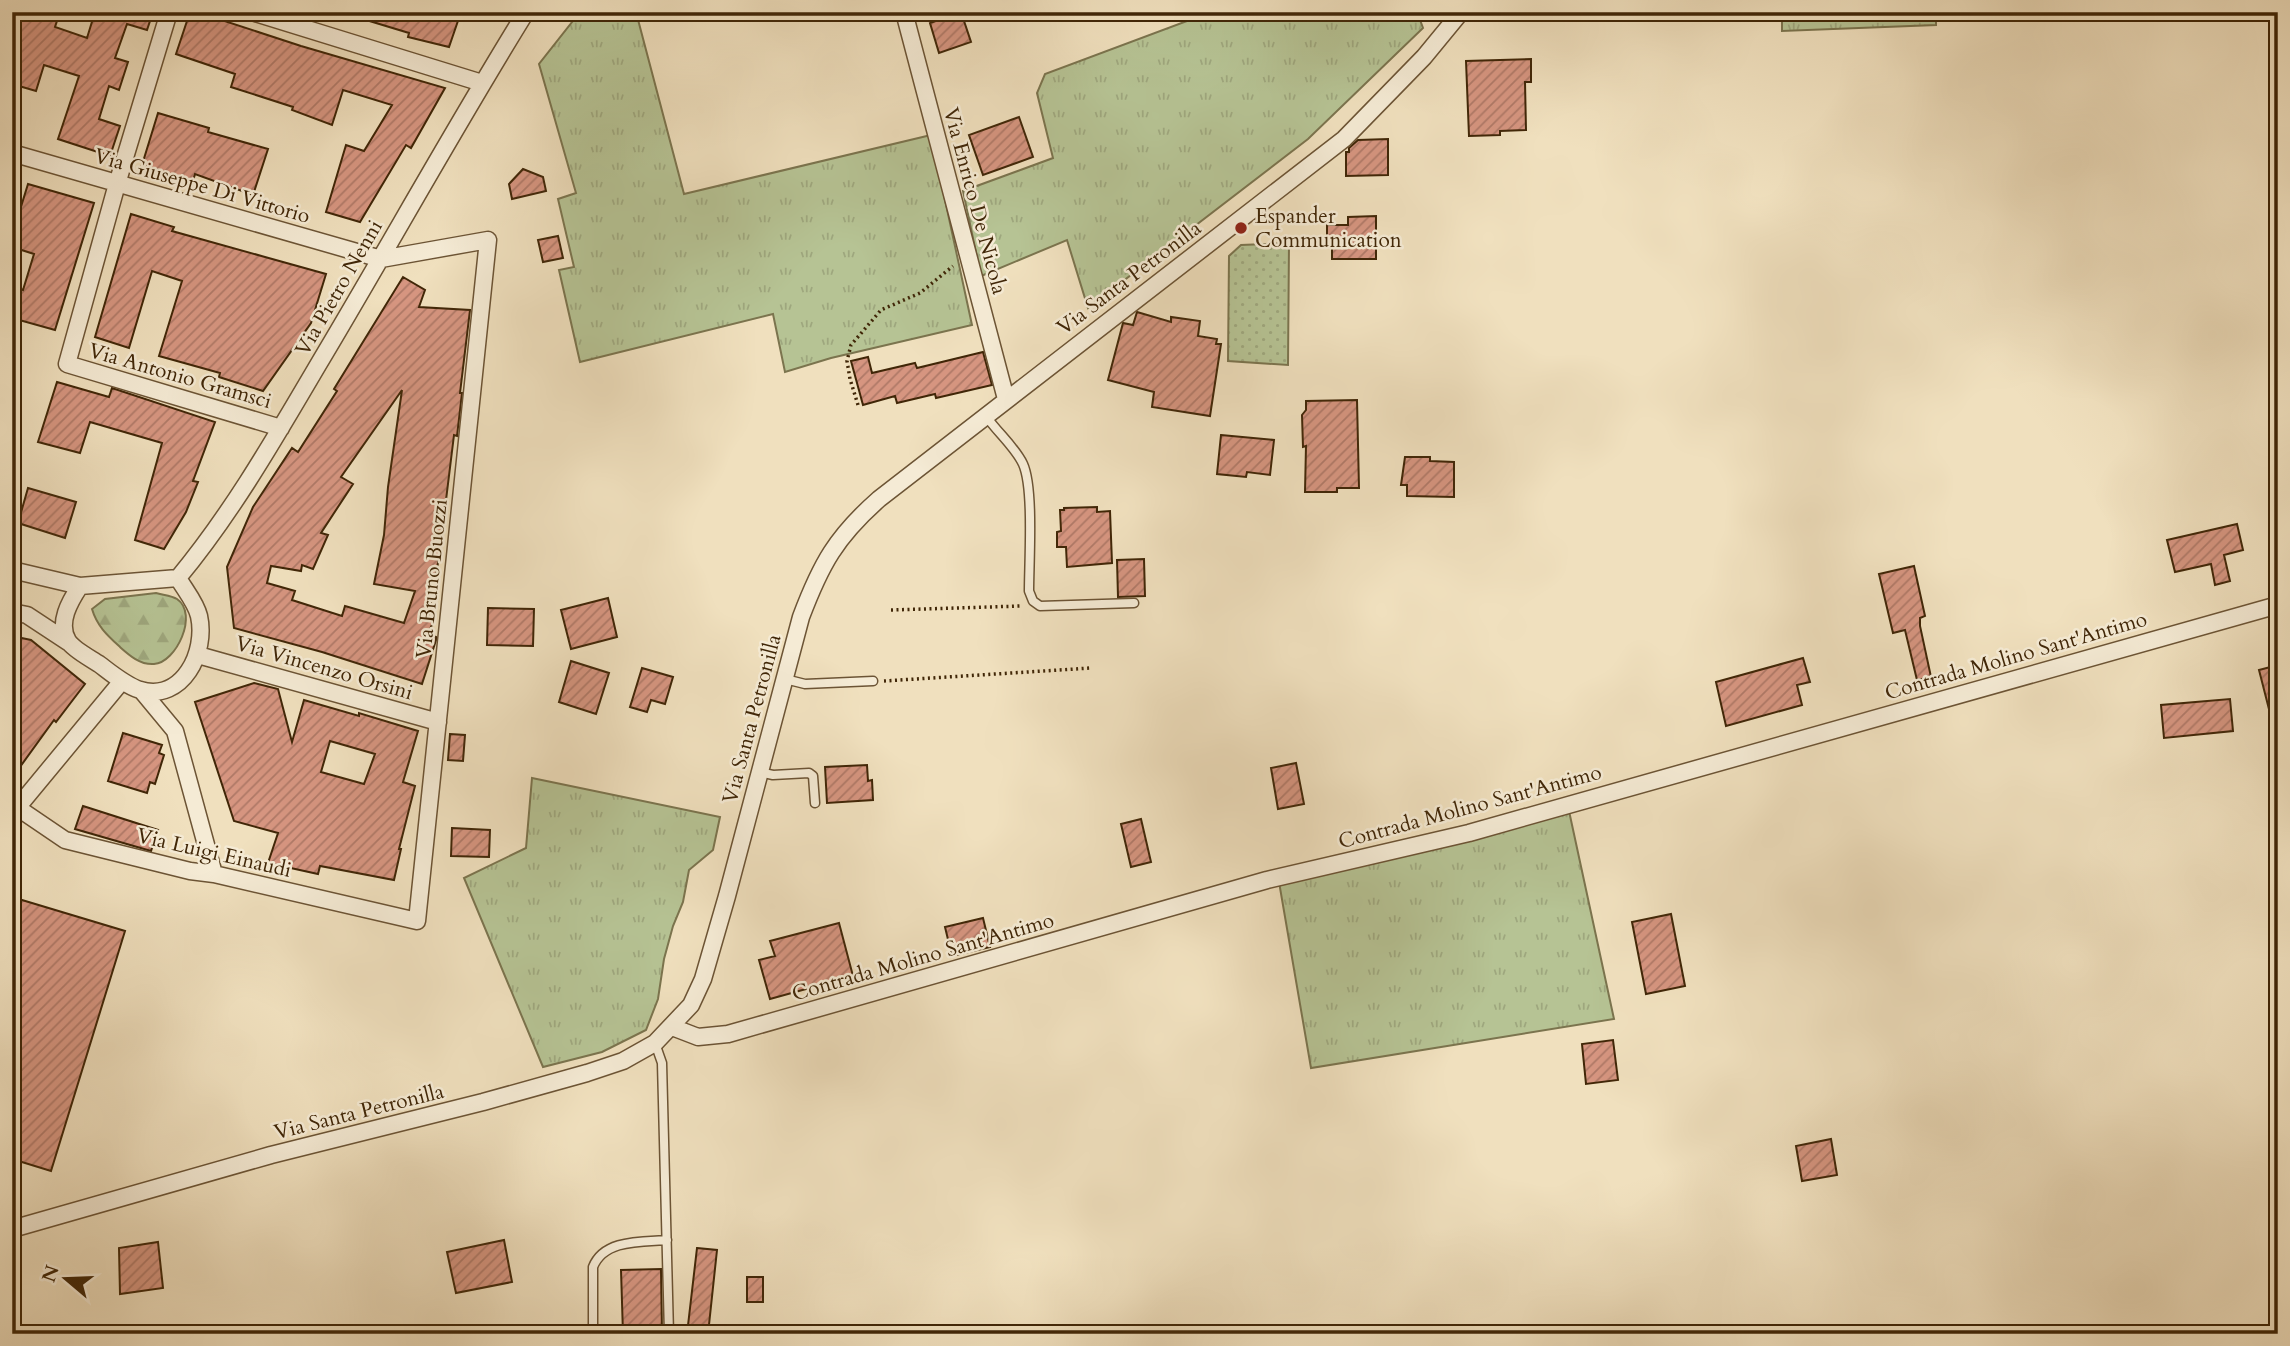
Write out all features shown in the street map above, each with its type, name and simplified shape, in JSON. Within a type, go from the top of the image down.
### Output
[{"type":"street","points":[[117,184],[169,12]]},
{"type":"street","points":[[252,12],[482,82]]},
{"type":"street","name":"Via Pietro Nenni","points":[[178,578],[206,545],[281,428],[482,82],[526,12]]},
{"type":"street","name":"Via Enrico De Nicola","points":[[904,12],[1006,400]]},
{"type":"street","name":"Via Santa Petronilla","points":[[12,1229],[271,1156],[574,1077],[623,1061],[655,1043],[691,1005],[703,979],[801,617],[816,578],[834,545],[853,522],[879,499],[1344,139],[1424,57],[1461,12]]},
{"type":"street","name":"Via Giuseppe Di Vittorio","points":[[12,153],[381,259]]},
{"type":"street","name":"Via Antonio Gramsci","points":[[117,184],[68,365],[281,428]]},
{"type":"street","name":"Via Bruno Buozzi","points":[[381,259],[488,240],[417,921]]},
{"type":"street","points":[[12,570],[80,586],[178,578],[198,613],[201,633],[198,654],[190,671],[177,684],[162,691],[141,690],[122,681],[27,615],[12,612]]},
{"type":"street","points":[[68,642],[64,624],[67,604],[80,586]]},
{"type":"street","name":"Contrada Molino Sant'Antimo","points":[[672,1027],[698,1037],[728,1034],[1267,880],[1469,833],[2278,605]]},
{"type":"street","name":"Via Vincenzo Orsini","points":[[198,654],[438,722]]},
{"type":"street","points":[[15,806],[122,681]]},
{"type":"street","points":[[141,690],[175,731],[214,874]]},
{"type":"street","name":"Via Luigi Einaudi","points":[[15,806],[65,840],[190,871],[214,874],[417,921]]},
{"type":"lane","points":[[985,415],[1018,456],[1024,468],[1029,492],[1029,591],[1033,601],[1040,606],[1134,603]]},
{"type":"lane","points":[[785,679],[805,684],[873,681]]},
{"type":"lane","points":[[759,772],[773,775],[808,773],[813,776],[815,803]]},
{"type":"lane","points":[[655,1043],[662,1063],[669,1334]]},
{"type":"lane","points":[[593,1334],[595,1260],[607,1250],[625,1244],[667,1240]]},
{"type":"path","points":[[858,405],[849,379],[847,361],[851,345],[881,310],[920,293],[954,266],[965,247]]},
{"type":"path","points":[[891,610],[1024,606],[1033,601]]},
{"type":"path","points":[[873,681],[1091,668]]},
{"type":"green space","points":[[580,12],[636,12],[684,194],[931,135],[972,325],[831,358],[785,372],[773,314],[580,362],[559,270],[574,267],[558,199],[576,193],[539,64]]},
{"type":"green space","points":[[1211,12],[1417,12],[1423,28],[1308,139],[1088,308],[1067,240],[981,276],[963,191],[1053,158],[1037,93],[1045,74]]},
{"type":"green space","points":[[1782,12],[1936,12],[1936,25],[1782,31]]},
{"type":"green space","points":[[1289,243],[1288,365],[1228,361],[1229,256],[1241,245]]},
{"type":"green space","points":[[156,593],[177,599],[186,615],[185,626],[177,647],[170,656],[162,662],[149,664],[131,656],[111,638],[92,609],[105,599]]},
{"type":"green space","points":[[532,778],[720,817],[713,850],[689,870],[683,902],[664,959],[658,999],[646,1030],[602,1052],[543,1067],[464,878],[526,848]]},
{"type":"green space","points":[[1569,811],[1614,1019],[1311,1068],[1279,882]]},
{"type":"building","points":[[12,12],[60,12],[55,27],[87,38],[95,12],[153,12],[147,30],[127,24],[115,58],[128,62],[119,90],[109,86],[99,119],[120,126],[110,156],[58,139],[79,76],[44,65],[36,91],[12,84]]},
{"type":"building","points":[[190,12],[445,88],[411,148],[406,145],[360,222],[326,212],[346,145],[364,151],[392,105],[343,90],[332,125],[292,110],[293,107],[231,87],[235,74],[176,54]]},
{"type":"building","points":[[354,12],[450,12],[460,15],[449,47],[408,37],[409,33],[353,16]]},
{"type":"building","points":[[961,12],[971,42],[939,53],[930,23]]},
{"type":"building","points":[[1531,59],[1531,82],[1525,82],[1526,130],[1500,131],[1500,135],[1469,136],[1466,61]]},
{"type":"building","points":[[158,113],[209,128],[208,132],[268,149],[253,195],[195,174],[193,181],[142,165]]},
{"type":"building","points":[[1019,117],[1033,157],[983,175],[969,135]]},
{"type":"building","points":[[1388,139],[1388,175],[1346,176],[1346,152],[1349,152],[1349,148],[1358,140]]},
{"type":"building","points":[[523,169],[543,177],[546,191],[512,199],[509,184]]},
{"type":"building","points":[[28,184],[94,203],[55,330],[12,318],[12,287],[23,290],[34,254],[12,247],[12,236]]},
{"type":"building","points":[[131,214],[174,227],[172,231],[326,274],[311,323],[263,391],[219,377],[220,373],[159,356],[182,281],[152,271],[129,348],[95,337]]},
{"type":"building","points":[[1376,216],[1376,259],[1332,259],[1332,246],[1327,247],[1327,225],[1348,225],[1348,217]]},
{"type":"building","points":[[558,236],[563,258],[543,262],[538,240]]},
{"type":"building","points":[[403,277],[425,290],[419,307],[470,310],[457,436],[454,435],[439,557],[428,619],[434,620],[428,634],[436,637],[436,640],[422,684],[322,652],[234,628],[227,567],[253,507],[292,448],[298,452],[337,391],[334,389]],"holes":[[[402,390],[384,535],[374,584],[415,591],[404,623],[345,606],[342,616],[292,600],[295,591],[267,583],[271,566],[301,571],[302,565],[313,569],[328,535],[321,533],[353,484],[341,477]]]},
{"type":"building","points":[[1137,312],[1171,322],[1171,317],[1200,321],[1198,336],[1217,339],[1216,344],[1221,344],[1210,416],[1152,407],[1154,392],[1108,380],[1123,323],[1133,325]]},
{"type":"building","points":[[983,352],[992,385],[936,398],[935,394],[897,403],[895,396],[863,405],[851,361],[868,357],[872,373],[915,363],[917,368]]},
{"type":"building","points":[[57,382],[109,397],[112,388],[215,422],[193,481],[198,482],[186,512],[164,549],[135,540],[162,443],[90,422],[80,453],[38,442]]},
{"type":"building","points":[[1357,400],[1359,488],[1337,488],[1337,492],[1305,492],[1306,446],[1303,447],[1302,415],[1306,410],[1306,401]]},
{"type":"building","points":[[1221,435],[1274,440],[1270,475],[1247,472],[1246,477],[1217,474]]},
{"type":"building","points":[[1405,457],[1430,457],[1430,461],[1454,462],[1454,497],[1407,496],[1407,485],[1401,485]]},
{"type":"building","points":[[28,488],[76,502],[65,538],[18,523]]},
{"type":"building","points":[[1097,507],[1097,512],[1110,511],[1112,563],[1067,567],[1066,547],[1057,547],[1057,532],[1061,531],[1060,510]]},
{"type":"building","points":[[2237,524],[2243,550],[2224,555],[2230,581],[2215,585],[2211,564],[2175,572],[2167,540]]},
{"type":"building","points":[[1144,559],[1145,596],[1118,597],[1117,560]]},
{"type":"building","points":[[1914,566],[1925,616],[1920,618],[1920,626],[1931,677],[1917,680],[1905,630],[1893,633],[1879,574]]},
{"type":"building","points":[[608,598],[617,637],[571,649],[561,610]]},
{"type":"building","points":[[488,608],[534,609],[533,646],[487,645]]},
{"type":"building","points":[[12,636],[31,640],[85,684],[56,722],[54,720],[12,778]]},
{"type":"building","points":[[1803,658],[1810,682],[1797,685],[1802,705],[1726,726],[1716,682]]},
{"type":"building","points":[[571,661],[609,673],[596,714],[559,702]]},
{"type":"building","points":[[2278,665],[2278,721],[2272,721],[2259,670]]},
{"type":"building","points":[[642,668],[673,677],[665,704],[651,700],[647,712],[630,707]]},
{"type":"building","points":[[254,683],[278,689],[292,742],[304,700],[418,731],[403,782],[415,786],[394,880],[320,866],[318,874],[268,863],[278,833],[234,821],[195,702]],"holes":[[[330,741],[375,754],[364,784],[321,772]]]},
{"type":"building","points":[[2230,699],[2233,731],[2164,738],[2161,705]]},
{"type":"building","points":[[123,733],[162,745],[159,753],[164,755],[155,784],[150,782],[147,793],[108,781]]},
{"type":"building","points":[[450,734],[465,735],[463,761],[448,760]]},
{"type":"building","points":[[1296,763],[1304,804],[1278,809],[1271,768]]},
{"type":"building","points":[[867,765],[868,781],[872,780],[873,800],[827,803],[825,767]]},
{"type":"building","points":[[83,806],[158,830],[151,851],[75,829]]},
{"type":"building","points":[[1141,819],[1151,862],[1131,867],[1121,824]]},
{"type":"building","points":[[452,828],[490,830],[489,857],[451,856]]},
{"type":"building","points":[[12,897],[125,931],[51,1171],[12,1159]]},
{"type":"building","points":[[1671,914],[1685,986],[1646,994],[1632,922]]},
{"type":"building","points":[[983,918],[990,947],[952,956],[945,927]]},
{"type":"building","points":[[839,923],[853,976],[770,999],[759,960],[775,956],[770,941]]},
{"type":"building","points":[[1613,1040],[1618,1080],[1586,1084],[1582,1044]]},
{"type":"building","points":[[1831,1139],[1837,1175],[1802,1181],[1796,1146]]},
{"type":"building","points":[[504,1240],[512,1282],[456,1293],[447,1252]]},
{"type":"building","points":[[158,1242],[163,1288],[120,1294],[119,1248]]},
{"type":"building","points":[[697,1248],[717,1250],[708,1334],[687,1334]]},
{"type":"building","points":[[661,1269],[662,1334],[623,1334],[621,1270]]},
{"type":"building","points":[[747,1277],[763,1277],[763,1302],[747,1302]]},
{"type":"place","name":"Espander Communication","points":[[1241,228]]}]
